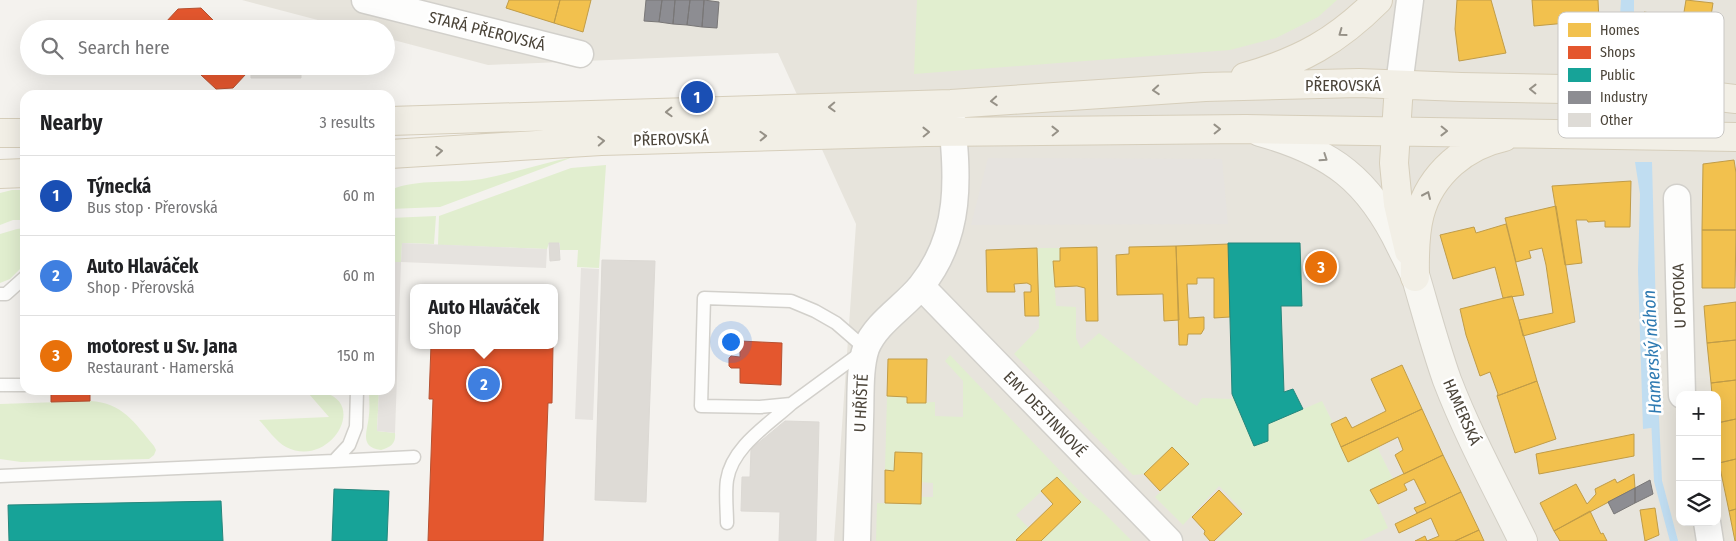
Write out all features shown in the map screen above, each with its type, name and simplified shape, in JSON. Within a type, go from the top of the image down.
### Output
[{"type":"main road","points":[[1205,87],[1255,75],[1302,57],[1348,28],[1378,0]]},
{"type":"main road","name":"PŘEROVSKÁ","points":[[395,121],[951,104],[1205,87],[1359,83],[1558,89]]},
{"type":"main road","points":[[1399,85],[1394,163],[1398,204],[1415,277]]},
{"type":"main road","name":"PŘEROVSKÁ","points":[[395,154],[610,141],[953,132],[1246,129],[1558,133]]},
{"type":"main road","points":[[0,133],[20,133]]},
{"type":"main road","points":[[1415,277],[1415,238],[1418,221],[1427,194],[1440,173],[1476,146],[1500,138],[1539,133]]},
{"type":"main road","points":[[0,174],[20,173]]},
{"type":"street","name":"STARÁ PŘEROVSKÁ","points":[[365,0],[580,54]]},
{"type":"street","points":[[1399,85],[1410,0]]},
{"type":"street","points":[[921,286],[937,263],[948,240],[953,216],[956,188],[951,104]]},
{"type":"street","name":"HAMERSKÁ","points":[[1246,129],[1316,152],[1355,179],[1384,214],[1415,277],[1447,380],[1464,421],[1524,541]]},
{"type":"street","name":"U POTOKA","points":[[1676,198],[1682,391]]},
{"type":"street","name":"U HŘIŠTĚ","points":[[857,541],[860,401],[866,349],[876,331],[921,286]]},
{"type":"street","name":"EMY DESTINNOVÉ","points":[[921,286],[1168,541]]},
{"type":"street","points":[[1708,526],[1710,541]]},
{"type":"lane","points":[[0,294],[6,294],[20,281]]},
{"type":"lane","points":[[728,524],[727,481],[732,465],[745,445],[791,404],[866,349],[836,323],[815,311],[791,301],[704,298],[701,406],[760,407],[791,404]]},
{"type":"lane","points":[[0,385],[20,385]]},
{"type":"lane","points":[[334,461],[349,445],[356,427],[357,395]]},
{"type":"lane","points":[[0,476],[414,457]]},
{"type":"shaded area","points":[[242,0],[1736,0],[1736,541],[834,541],[856,224],[778,53],[488,65],[395,40],[395,20],[318,20]]},
{"type":"shaded area","points":[[988,158],[1222,159],[1228,224],[971,225]]},
{"type":"shaded area","points":[[402,243],[547,249],[546,268],[401,262]]},
{"type":"shaded area","points":[[395,262],[401,262],[395,433],[377,431],[379,395],[395,395]]},
{"type":"shaded area","points":[[581,268],[599,269],[593,420],[575,419]]},
{"type":"green space","points":[[917,0],[1337,0],[1318,17],[1276,38],[1230,50],[914,74]]},
{"type":"green space","points":[[573,157],[440,207],[395,209],[395,188],[401,186],[482,179]]},
{"type":"green space","points":[[606,165],[599,268],[577,267],[578,250],[560,250],[560,243],[549,243],[547,249],[438,245],[439,216],[571,168]]},
{"type":"green space","points":[[20,190],[20,220],[13,220],[0,225],[0,193]]},
{"type":"green space","points":[[436,216],[434,244],[402,243],[401,262],[395,262],[395,218]]},
{"type":"green space","points":[[20,229],[20,269],[10,279],[0,283],[0,234]]},
{"type":"green space","points":[[1037,248],[1060,248],[1060,261],[1053,261],[1056,306],[1076,307],[1076,338],[1081,349],[1099,333],[1183,398],[1197,406],[1202,398],[1232,399],[1232,394],[1268,441],[1268,424],[1322,401],[1333,423],[1331,424],[1341,447],[1377,447],[1393,479],[1371,490],[1388,528],[1360,541],[1216,541],[1245,513],[1219,486],[1183,525],[1155,497],[1189,464],[1172,447],[1144,474],[1133,475],[1014,354],[1039,328]]},
{"type":"green space","points":[[950,355],[1086,498],[1132,541],[1041,541],[1081,502],[1057,477],[1016,515],[1029,528],[1017,541],[876,541],[877,503],[920,504],[921,497],[933,497],[933,483],[921,482],[922,453],[895,452],[894,471],[885,470],[887,396],[907,397],[907,403],[935,402],[935,416],[963,417],[963,381],[945,361]]},
{"type":"green space","points":[[310,395],[328,395],[337,400],[343,410],[343,421],[337,433],[328,443],[316,450],[301,451],[282,445],[259,420],[329,417]]},
{"type":"green space","points":[[369,395],[379,395],[377,431],[395,433],[395,439],[392,444],[381,450],[374,448],[367,442],[366,432]]},
{"type":"green space","points":[[90,401],[111,406],[127,415],[154,446],[156,450],[154,455],[149,459],[21,462],[0,459],[0,404]]},
{"type":"water","points":[[1621,0],[1634,0],[1634,12],[1620,12]]},
{"type":"water","points":[[1635,162],[1652,162],[1659,427],[1643,429],[1638,271],[1640,194]]},
{"type":"building: Homes","points":[[509,0],[560,0],[554,23],[506,8]]},
{"type":"building: Homes","points":[[560,0],[591,0],[583,32],[554,23]]},
{"type":"building: Homes","points":[[1457,0],[1491,0],[1506,53],[1459,61],[1455,29]]},
{"type":"building: Homes","points":[[1532,0],[1598,0],[1599,12],[1558,12],[1558,24],[1534,26]]},
{"type":"building: Homes","points":[[1686,0],[1713,3],[1712,12],[1684,12]]},
{"type":"building: Homes","points":[[1734,160],[1736,173],[1736,230],[1702,230],[1703,164]]},
{"type":"building: Homes","points":[[1631,181],[1630,227],[1605,227],[1605,221],[1588,222],[1587,220],[1576,220],[1582,263],[1565,265],[1552,186]]},
{"type":"building: Homes","points":[[1556,206],[1575,322],[1523,336],[1519,320],[1553,313],[1546,265],[1542,248],[1529,251],[1531,258],[1516,262],[1505,218]]},
{"type":"building: Homes","points":[[1506,224],[1524,295],[1503,298],[1495,267],[1453,279],[1440,235],[1474,227],[1476,233]]},
{"type":"building: Homes","points":[[1702,230],[1736,230],[1735,288],[1702,288]]},
{"type":"building: Homes","points":[[1229,244],[1230,317],[1214,318],[1214,278],[1197,278],[1197,284],[1187,284],[1189,318],[1204,317],[1204,329],[1201,334],[1188,334],[1187,345],[1179,345],[1176,246]]},
{"type":"building: Homes","points":[[1176,246],[1179,320],[1164,321],[1163,294],[1117,295],[1116,255],[1129,254],[1129,247]]},
{"type":"building: Homes","points":[[1097,247],[1098,321],[1086,321],[1085,288],[1077,286],[1055,287],[1053,261],[1060,261],[1060,248]]},
{"type":"building: Homes","points":[[1037,248],[1039,316],[1025,316],[1024,292],[1031,292],[1031,285],[1027,283],[1014,284],[1015,292],[987,292],[986,250]]},
{"type":"building: Homes","points":[[1512,296],[1537,381],[1497,396],[1498,394],[1490,372],[1480,376],[1466,335],[1460,309]]},
{"type":"building: Homes","points":[[1736,302],[1736,340],[1707,343],[1704,306]]},
{"type":"building: Homes","points":[[1736,340],[1736,380],[1711,383],[1707,343]]},
{"type":"building: Homes","points":[[888,359],[927,359],[926,403],[907,403],[907,397],[887,396]]},
{"type":"building: Homes","points":[[1402,365],[1422,409],[1341,447],[1331,424],[1346,417],[1352,428],[1386,411],[1371,379]]},
{"type":"building: Homes","points":[[1736,380],[1736,419],[1721,422],[1721,391],[1712,391],[1711,383]]},
{"type":"building: Homes","points":[[1537,381],[1556,439],[1515,453],[1497,396]]},
{"type":"building: Homes","points":[[1422,409],[1443,455],[1404,474],[1395,455],[1403,450],[1398,437],[1348,462],[1341,447]]},
{"type":"building: Homes","points":[[1736,419],[1736,459],[1721,463],[1721,436],[1721,422]]},
{"type":"building: Homes","points":[[1634,434],[1634,456],[1539,474],[1536,454]]},
{"type":"building: Homes","points":[[1172,447],[1189,464],[1160,491],[1144,474]]},
{"type":"building: Homes","points":[[895,452],[922,453],[921,504],[885,503],[885,470],[894,471]]},
{"type":"building: Homes","points":[[1443,455],[1461,492],[1417,513],[1414,508],[1426,503],[1414,479],[1404,484],[1407,490],[1378,504],[1370,490]]},
{"type":"building: Homes","points":[[1736,459],[1736,509],[1729,511],[1721,473],[1721,463]]},
{"type":"building: Homes","points":[[1634,474],[1635,488],[1554,531],[1540,503],[1576,484],[1587,504],[1596,494],[1595,489],[1615,479],[1617,483]]},
{"type":"building: Homes","points":[[1057,477],[1081,502],[1041,541],[1017,541],[1053,504],[1041,491]]},
{"type":"building: Homes","points":[[1219,490],[1242,514],[1214,541],[1210,541],[1204,534],[1205,531],[1192,517]]},
{"type":"building: Homes","points":[[1461,492],[1479,530],[1455,541],[1427,541],[1439,536],[1431,518],[1399,533],[1395,524]]},
{"type":"building: Homes","points":[[1655,508],[1659,535],[1645,541],[1640,510]]},
{"type":"building: Homes","points":[[1736,509],[1736,541],[1735,541],[1729,511]]},
{"type":"building: Homes","points":[[1590,511],[1601,534],[1603,533],[1607,541],[1560,541],[1554,531]]},
{"type":"building: Homes","points":[[1479,530],[1484,541],[1455,541]]},
{"type":"building: Homes","points":[[1425,536],[1427,541],[1415,541]]},
{"type":"building: Shops","points":[[201,8],[213,20],[168,20],[178,9]]},
{"type":"building: Shops","points":[[201,75],[245,75],[233,88],[216,89]]},
{"type":"building: Shops","points":[[740,341],[782,343],[781,385],[740,383],[740,368],[731,368],[729,366],[729,358],[731,356],[740,357]]},
{"type":"building: Shops","points":[[431,349],[553,349],[552,403],[548,403],[543,541],[428,541],[433,399],[429,399]]},
{"type":"building: Shops","points":[[51,395],[90,395],[90,401],[51,402]]},
{"type":"building: Public","points":[[1228,243],[1300,243],[1302,306],[1281,306],[1284,392],[1293,389],[1303,409],[1268,424],[1268,441],[1254,446],[1232,394]]},
{"type":"building: Public","points":[[334,489],[389,491],[387,541],[332,541]]},
{"type":"building: Public","points":[[221,501],[223,541],[9,541],[8,505]]},
{"type":"building: Industry","points":[[646,0],[662,0],[659,22],[644,21]]},
{"type":"building: Industry","points":[[662,0],[675,0],[673,24],[659,22]]},
{"type":"building: Industry","points":[[675,0],[690,0],[687,25],[673,24]]},
{"type":"building: Industry","points":[[690,0],[704,0],[702,27],[687,25]]},
{"type":"building: Industry","points":[[704,0],[719,2],[717,28],[702,27]]},
{"type":"building: Industry","points":[[1650,480],[1653,494],[1635,503],[1635,488]]},
{"type":"building: Industry","points":[[1635,488],[1635,503],[1614,514],[1608,502]]},
{"type":"building: Other","points":[[251,75],[301,75],[301,78],[251,78]]},
{"type":"building: Other","points":[[549,243],[559,243],[560,260],[550,261]]},
{"type":"building: Other","points":[[602,260],[655,261],[646,502],[595,500]]},
{"type":"building: Other","points":[[785,421],[819,422],[816,541],[779,541],[780,512],[741,511],[742,477],[750,477],[751,449]]},
{"type":"waterway","name":"Hamerský náhon","points":[[1655,418],[1658,481],[1674,541]]},
{"type":"place","name":"Týnecká","points":[[697,97]]},
{"type":"place","name":"motorest u Sv. Jana","points":[[1321,267]]},
{"type":"place","name":"Auto Hlaváček","points":[[484,384]]}]
